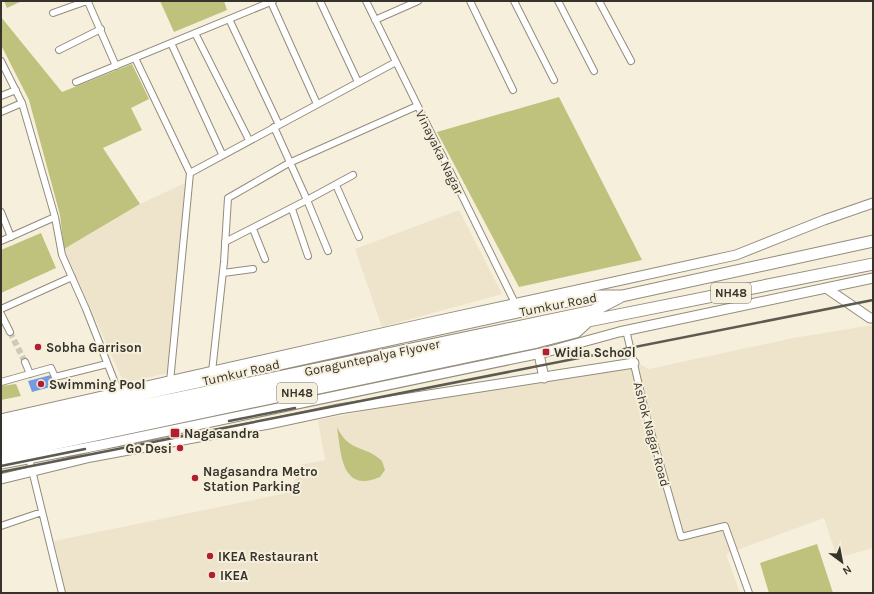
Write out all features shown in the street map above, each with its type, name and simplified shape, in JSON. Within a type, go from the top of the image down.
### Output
[{"type":"highway","name":"NH48","points":[[622,296],[873,241]]},
{"type":"highway","name":"NH48","points":[[588,321],[873,264]]},
{"type":"highway","name":"Tumkur Road","points":[[1,425],[591,296],[622,296]]},
{"type":"highway","name":"Goraguntepalya Flyover","points":[[1,435],[593,311],[622,296]]},
{"type":"highway","name":"Goraguntepalya Flyover","points":[[1,444],[588,321]]},
{"type":"highway","name":"Tumkur Road","points":[[1,455],[537,342],[576,332],[588,321]]},
{"type":"street","points":[[320,1],[358,82]]},
{"type":"street","name":"Vinayaka Nagar","points":[[366,1],[515,303]]},
{"type":"street","points":[[375,20],[418,1]]},
{"type":"street","points":[[470,1],[513,90]]},
{"type":"street","points":[[514,1],[554,80]]},
{"type":"street","points":[[558,1],[594,71]]},
{"type":"street","points":[[599,1],[631,61]]},
{"type":"street","points":[[53,13],[87,2],[101,29],[116,66]]},
{"type":"street","points":[[76,82],[229,19],[263,3],[272,2],[317,104]]},
{"type":"street","points":[[229,19],[277,126],[289,163],[307,200],[328,251]]},
{"type":"street","points":[[59,50],[101,29]]},
{"type":"street","points":[[195,33],[249,140]]},
{"type":"street","points":[[171,43],[222,154]]},
{"type":"street","points":[[135,58],[190,172],[170,382]]},
{"type":"street","points":[[1,60],[22,103],[55,217],[62,255],[119,393]]},
{"type":"street","points":[[190,172],[396,62]]},
{"type":"street","points":[[1,96],[16,90]]},
{"type":"street","points":[[1,112],[22,103]]},
{"type":"street","points":[[212,372],[223,273],[228,198],[289,163],[417,106]]},
{"type":"street","points":[[225,242],[292,209],[353,175]]},
{"type":"street","points":[[336,185],[359,237]]},
{"type":"street","points":[[1,419],[515,303],[736,255],[824,220],[873,203]]},
{"type":"street","points":[[292,209],[308,256]]},
{"type":"street","points":[[1,212],[11,237]]},
{"type":"street","points":[[1,241],[55,217]]},
{"type":"street","points":[[253,229],[265,259]]},
{"type":"street","points":[[223,273],[253,269]]},
{"type":"street","points":[[1,309],[72,277]]},
{"type":"street","points":[[1,464],[101,445],[539,354],[626,330],[873,278]]},
{"type":"street","points":[[826,288],[870,318],[873,318]]},
{"type":"street","points":[[1,314],[10,332]]},
{"type":"street","name":"Ashok Nagar Road","points":[[626,330],[645,411],[681,538],[725,526],[749,593]]},
{"type":"street","points":[[539,354],[544,378]]},
{"type":"street","points":[[25,362],[30,374]]},
{"type":"street","points":[[1,479],[91,457],[269,424],[339,409],[634,363]]},
{"type":"street","points":[[1,382],[51,368],[55,377],[107,364]]},
{"type":"street","points":[[29,458],[62,593]]},
{"type":"street","points":[[1,526],[42,512]]},
{"type":"shaded area","points":[[185,183],[168,373],[124,383],[64,249],[140,204]]},
{"type":"shaded area","points":[[459,210],[502,294],[382,327],[355,249]]},
{"type":"shaded area","points":[[873,325],[873,548],[837,558],[824,518],[726,554],[740,593],[66,593],[54,541],[292,492],[299,465],[325,460],[318,420],[632,360],[649,369],[793,338]]},
{"type":"green space","points":[[4,1],[22,1],[7,8]]},
{"type":"green space","points":[[160,1],[224,1],[227,10],[174,32]]},
{"type":"green space","points":[[1,17],[62,92],[132,64],[149,99],[131,108],[142,130],[103,148],[140,204],[64,249],[60,215],[29,100],[1,45]]},
{"type":"green space","points":[[559,97],[642,260],[519,287],[437,132]]},
{"type":"green space","points":[[41,233],[56,268],[1,293],[1,250]]},
{"type":"green space","points":[[16,384],[21,396],[1,400],[1,386]]},
{"type":"green space","points":[[337,427],[347,441],[352,445],[376,456],[382,461],[385,470],[380,477],[367,481],[357,480],[350,476],[342,459]]},
{"type":"green space","points":[[817,544],[833,593],[769,593],[760,563]]},
{"type":"water","name":"Swimming Pool","points":[[51,375],[54,386],[32,392],[28,381]]},
{"type":"tunnel","points":[[10,332],[25,362]]},
{"type":"railway","points":[[1,472],[873,300]]},
{"type":"railway","points":[[229,421],[295,408]]},
{"type":"railway","points":[[1,466],[85,449]]},
{"type":"place","name":"Sobha Garrison","points":[[38,347]]},
{"type":"place","name":"Widia School","points":[[546,352]]},
{"type":"place","name":"Swimming Pool","points":[[41,384]]},
{"type":"place","name":"Nagasandra","points":[[175,433]]},
{"type":"place","name":"Go Desi","points":[[180,448]]},
{"type":"place","name":"Nagasandra Metro Station Parking","points":[[195,478]]},
{"type":"place","name":"IKEA Restaurant","points":[[210,556]]},
{"type":"place","name":"IKEA","points":[[212,575]]}]
